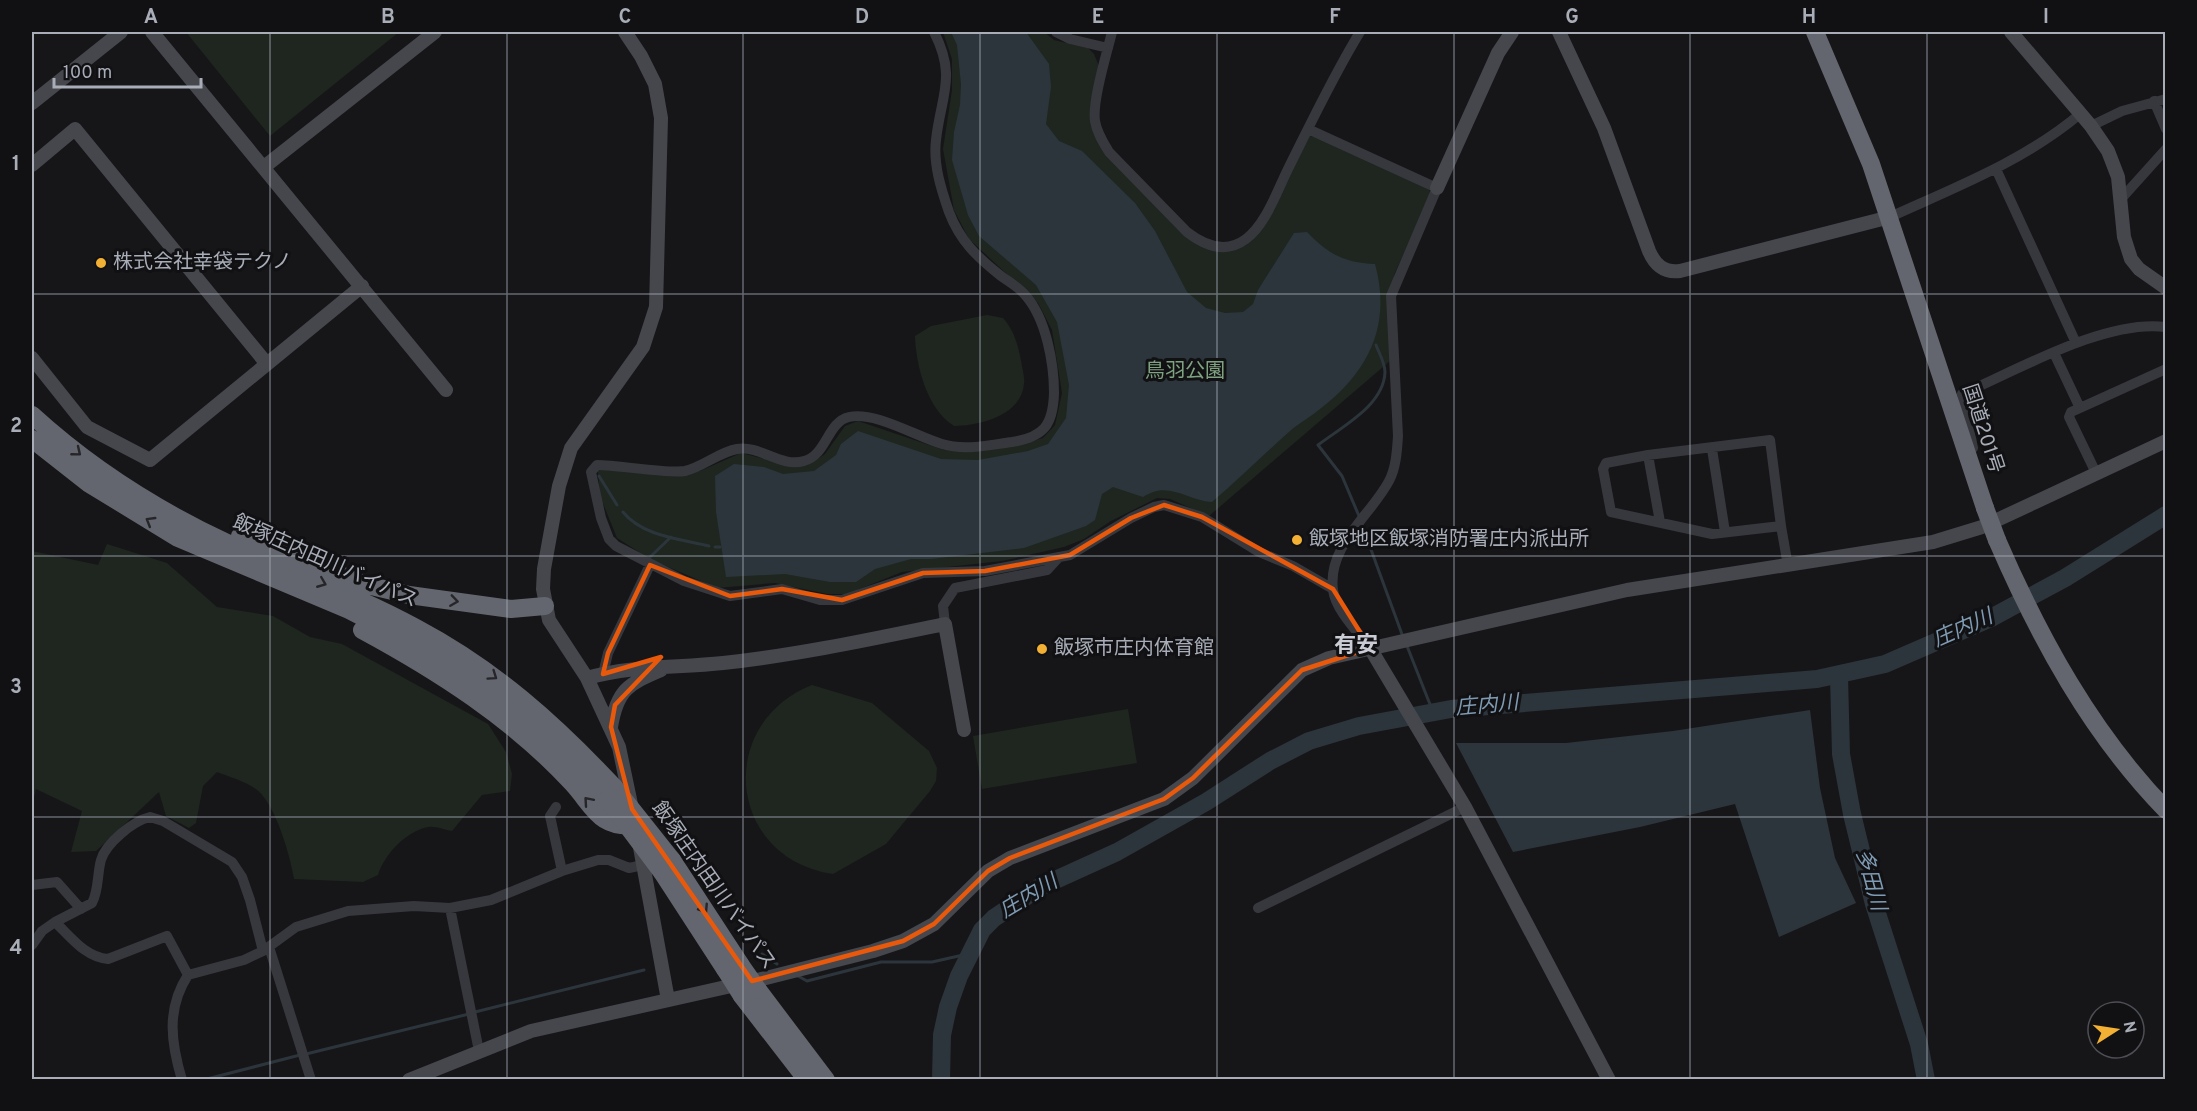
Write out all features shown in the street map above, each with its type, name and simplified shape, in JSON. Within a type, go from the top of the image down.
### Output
[{"type":"highway","name":"国道201号","points":[[1815,32],[1846,102],[1890,217],[1968,459],[1997,540],[2012,574],[2063,674],[2098,727],[2166,810]]},
{"type":"highway","name":"飯塚庄内田川バイパス","points":[[32,415],[96,468],[141,497],[227,543],[356,597],[418,628],[495,676],[564,733],[667,866],[807,1080]]},
{"type":"highway","name":"飯塚庄内田川バイパス","points":[[32,439],[88,483],[178,538],[349,610],[415,644],[483,687],[611,794]]},
{"type":"highway","points":[[141,497],[363,584],[409,595],[511,609],[545,606]]},
{"type":"highway","points":[[178,538],[408,655],[469,694],[525,738],[571,781],[606,822],[614,826],[636,825]]},
{"type":"highway","points":[[754,998],[768,1043],[795,1080]]},
{"type":"highway","points":[[754,998],[837,1080]]},
{"type":"highway","name":"飯塚庄内田川バイパス","points":[[754,998],[826,1080]]},
{"type":"street","points":[[32,103],[121,32]]},
{"type":"street","points":[[152,32],[446,390]]},
{"type":"street","points":[[264,167],[435,32]]},
{"type":"street","points":[[625,32],[641,56],[655,84],[661,118],[656,307],[643,347],[571,448],[559,486],[544,569],[545,606],[556,634],[587,678],[611,727],[625,768],[668,1000]]},
{"type":"street","points":[[934,32],[943,49],[947,73],[945,102],[936,139],[936,165],[945,200],[957,232],[967,247],[1025,294],[1035,308],[1042,324],[1050,363],[1054,391],[1051,420],[1035,437],[966,448],[944,445],[869,418],[851,416],[837,424],[818,453],[803,462],[788,462],[751,450],[736,449],[684,471],[597,465],[591,472],[595,497],[609,539],[616,546],[650,565],[707,591],[730,596],[782,590],[820,600],[842,600],[923,573],[984,571],[1059,557],[1079,551],[1131,518],[1154,507],[1164,505],[1202,517],[1259,552],[1293,566],[1333,590]]},
{"type":"street","points":[[1056,32],[1070,39],[1108,48]]},
{"type":"street","points":[[1112,32],[1096,104],[1095,120],[1100,138],[1116,160],[1187,232],[1201,243],[1213,247],[1226,247],[1246,239],[1254,232],[1360,32]]},
{"type":"street","points":[[1512,32],[1498,53],[1391,296],[1398,436],[1396,458],[1390,479],[1383,492],[1343,545],[1337,559],[1333,590],[1343,612],[1395,687],[1465,807],[1609,1080]]},
{"type":"street","points":[[1559,32],[1604,128],[1653,260],[1666,270],[1680,271],[1890,217],[1996,169],[2051,138],[2080,114]]},
{"type":"street","points":[[2011,32],[2091,126],[2114,164],[2121,199],[2124,237],[2131,259],[2139,269],[2166,288]]},
{"type":"street","points":[[2091,126],[2122,111],[2160,100],[2166,129]]},
{"type":"street","points":[[32,165],[75,129],[267,364]]},
{"type":"street","points":[[1308,129],[1437,188]]},
{"type":"street","points":[[2121,199],[2166,149]]},
{"type":"street","points":[[1996,169],[2076,343]]},
{"type":"street","points":[[32,358],[87,427],[150,460],[362,286]]},
{"type":"street","points":[[1968,459],[1973,448],[1962,394],[2076,343],[2123,328],[2166,327]]},
{"type":"street","points":[[2054,354],[2080,408]]},
{"type":"street","points":[[2096,473],[2069,417],[2072,412],[2166,369]]},
{"type":"street","points":[[1781,526],[1712,534],[1611,512],[1603,469],[1606,463],[1648,455],[1712,449],[1770,440],[1788,566]]},
{"type":"street","points":[[409,1080],[531,1031],[862,954],[903,941],[934,924],[988,871],[1010,858],[1164,800],[1192,778],[1302,670],[1329,658],[1628,590],[1933,542],[1982,527],[2166,441]]},
{"type":"street","points":[[1712,449],[1725,532]]},
{"type":"street","points":[[1648,455],[1660,522]]},
{"type":"street","points":[[964,730],[945,624],[943,606],[947,596],[955,588],[1047,570],[1059,557]]},
{"type":"street","points":[[603,674],[608,653],[650,565]]},
{"type":"street","points":[[587,678],[642,667],[748,660],[945,624]]},
{"type":"street","points":[[611,727],[615,705],[621,693],[645,677],[669,666]]},
{"type":"street","points":[[556,807],[550,816],[562,871]]},
{"type":"street","points":[[1258,908],[1465,807]]},
{"type":"street","points":[[32,945],[42,930],[81,909],[95,898],[102,859],[107,849],[133,824],[150,817],[163,821],[232,862],[242,877],[311,1080]]},
{"type":"street","points":[[182,1080],[173,1040],[172,1011],[180,987],[188,975],[244,960],[266,949],[296,927],[348,911],[414,906],[450,908],[491,900],[562,871],[598,860],[609,860],[629,868],[643,865]]},
{"type":"street","points":[[32,885],[57,882],[81,909]]},
{"type":"street","points":[[450,908],[479,1051]]},
{"type":"street","points":[[56,922],[84,950],[108,959],[167,936],[171,938],[188,975]]},
{"type":"highlighted area","points":[[1164,505],[1202,517],[1333,589],[1370,648],[1302,670],[1193,778],[1164,799],[1010,858],[988,871],[934,924],[903,941],[752,981],[632,809],[611,727],[615,705],[661,657],[603,674],[608,653],[650,565],[730,596],[782,589],[842,600],[923,573],[985,571],[1070,555],[1131,518]]},
{"type":"green space","points":[[186,32],[399,32],[270,136]]},
{"type":"green space","name":"鳥羽公園","points":[[943,32],[1044,32],[1054,40],[1088,48],[1094,54],[1099,66],[1094,94],[1102,146],[1184,233],[1231,250],[1246,245],[1257,235],[1309,136],[1319,137],[1429,189],[1431,195],[1394,275],[1390,361],[1209,516],[1170,499],[1157,498],[1111,521],[1084,539],[1064,547],[1002,561],[902,572],[847,594],[827,594],[775,583],[717,588],[650,559],[617,538],[600,496],[598,471],[603,469],[700,471],[741,453],[793,466],[810,464],[825,454],[845,426],[858,421],[944,450],[969,452],[1043,438],[1055,425],[1062,393],[1052,330],[1038,303],[969,239],[954,210],[943,149],[952,90],[952,59]]},
{"type":"green space","points":[[987,315],[1003,318],[1013,333],[1024,375],[1021,395],[1015,404],[997,417],[975,424],[954,426],[937,409],[930,398],[921,373],[915,336],[931,326]]},
{"type":"green space","points":[[107,544],[167,563],[217,607],[273,616],[310,637],[342,644],[488,724],[506,752],[512,774],[510,791],[482,795],[452,831],[428,827],[412,833],[391,852],[378,875],[363,882],[294,879],[283,836],[263,796],[248,784],[217,772],[203,786],[196,823],[189,828],[166,816],[159,792],[96,851],[71,852],[82,811],[36,789],[32,806],[32,551],[98,565]]},
{"type":"green space","points":[[812,685],[872,703],[929,751],[937,768],[936,781],[930,791],[886,844],[833,874],[798,863],[772,844],[754,818],[746,788],[748,758],[759,729],[780,704]]},
{"type":"green space","points":[[1128,709],[1137,763],[982,789],[973,736]]},
{"type":"shaded area","name":"鳥羽公園","points":[[951,32],[1026,32],[1049,64],[1051,87],[1046,124],[1059,141],[1082,151],[1135,203],[1155,231],[1187,292],[1206,308],[1225,313],[1243,312],[1253,304],[1258,290],[1294,233],[1307,232],[1322,246],[1338,256],[1355,262],[1375,264],[1380,308],[1378,327],[1372,346],[1363,363],[1337,395],[1290,431],[1212,502],[1161,490],[1143,497],[1113,487],[1102,494],[1095,520],[1086,526],[1024,548],[931,559],[911,559],[875,569],[856,582],[830,582],[785,574],[726,577],[716,512],[715,476],[734,464],[764,467],[783,474],[814,471],[836,455],[841,444],[858,431],[941,459],[978,460],[1028,451],[1048,444],[1066,418],[1069,385],[1057,322],[1036,285],[979,236],[968,215],[952,160],[961,84],[957,45]]},
{"type":"shaded area","points":[[1810,710],[1820,788],[1835,858],[1856,903],[1779,937],[1735,804],[1640,827],[1513,852],[1456,743],[1566,743],[1673,731]]},
{"type":"waterway","points":[[1359,516],[1342,476],[1318,445],[1360,414],[1378,395],[1385,372],[1376,345]]},
{"type":"waterway","points":[[599,476],[617,505]]},
{"type":"waterway","points":[[623,512],[631,520],[651,531],[709,546]]},
{"type":"waterway","name":"庄内川","points":[[941,1080],[942,1035],[948,1007],[959,976],[982,930],[994,918],[1040,887],[1117,852],[1206,802],[1270,761],[1309,741],[1359,726],[1451,709],[1817,679],[1885,664],[1991,618],[2065,578],[2166,515]]},
{"type":"waterway","points":[[1362,525],[1403,637]]},
{"type":"waterway","points":[[649,558],[671,537]]},
{"type":"waterway","points":[[715,547],[720,547]]},
{"type":"waterway","points":[[1407,646],[1433,712]]},
{"type":"waterway","name":"多田川","points":[[1839,676],[1841,754],[1852,814],[1874,904],[1919,1044],[1926,1080]]},
{"type":"waterway","points":[[798,976],[807,981],[881,962],[932,962],[972,953]]},
{"type":"waterway","points":[[762,954],[777,964]]},
{"type":"waterway","points":[[475,1012],[644,970]]},
{"type":"waterway","points":[[306,1054],[469,1014]]},
{"type":"waterway","points":[[203,1080],[300,1055]]},
{"type":"place","name":"株式会社幸袋テクノ","points":[[101,263]]},
{"type":"place","name":"飯塚地区飯塚消防署庄内派出所","points":[[1297,540]]},
{"type":"place","name":"飯塚市庄内体育館","points":[[1042,649]]},
{"type":"district","name":"有安","points":[[1356,646]]}]
